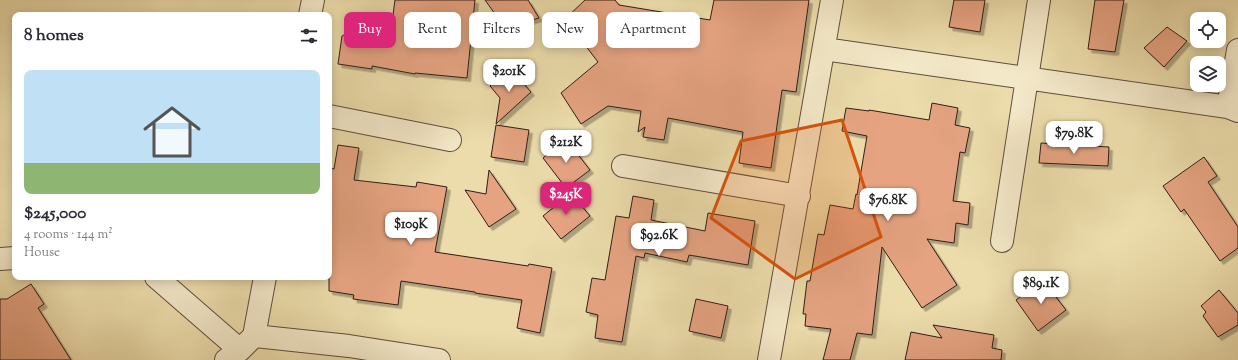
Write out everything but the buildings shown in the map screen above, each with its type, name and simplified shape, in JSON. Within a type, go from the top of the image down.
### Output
[{"type":"street","points":[[310,12],[312,0]]},
{"type":"street","points":[[769,360],[799,196],[832,0]]},
{"type":"street","points":[[1002,241],[1039,0]]},
{"type":"street","points":[[824,49],[1233,109],[1238,50]]},
{"type":"street","points":[[332,117],[450,140]]},
{"type":"street","points":[[623,166],[799,196]]},
{"type":"street","points":[[0,259],[12,258]]},
{"type":"street","points":[[160,280],[240,349],[349,346],[439,360]]},
{"type":"street","points":[[240,349],[264,280]]},
{"type":"highlighted area","points":[[842,120],[881,237],[795,279],[711,218],[741,141]]}]
